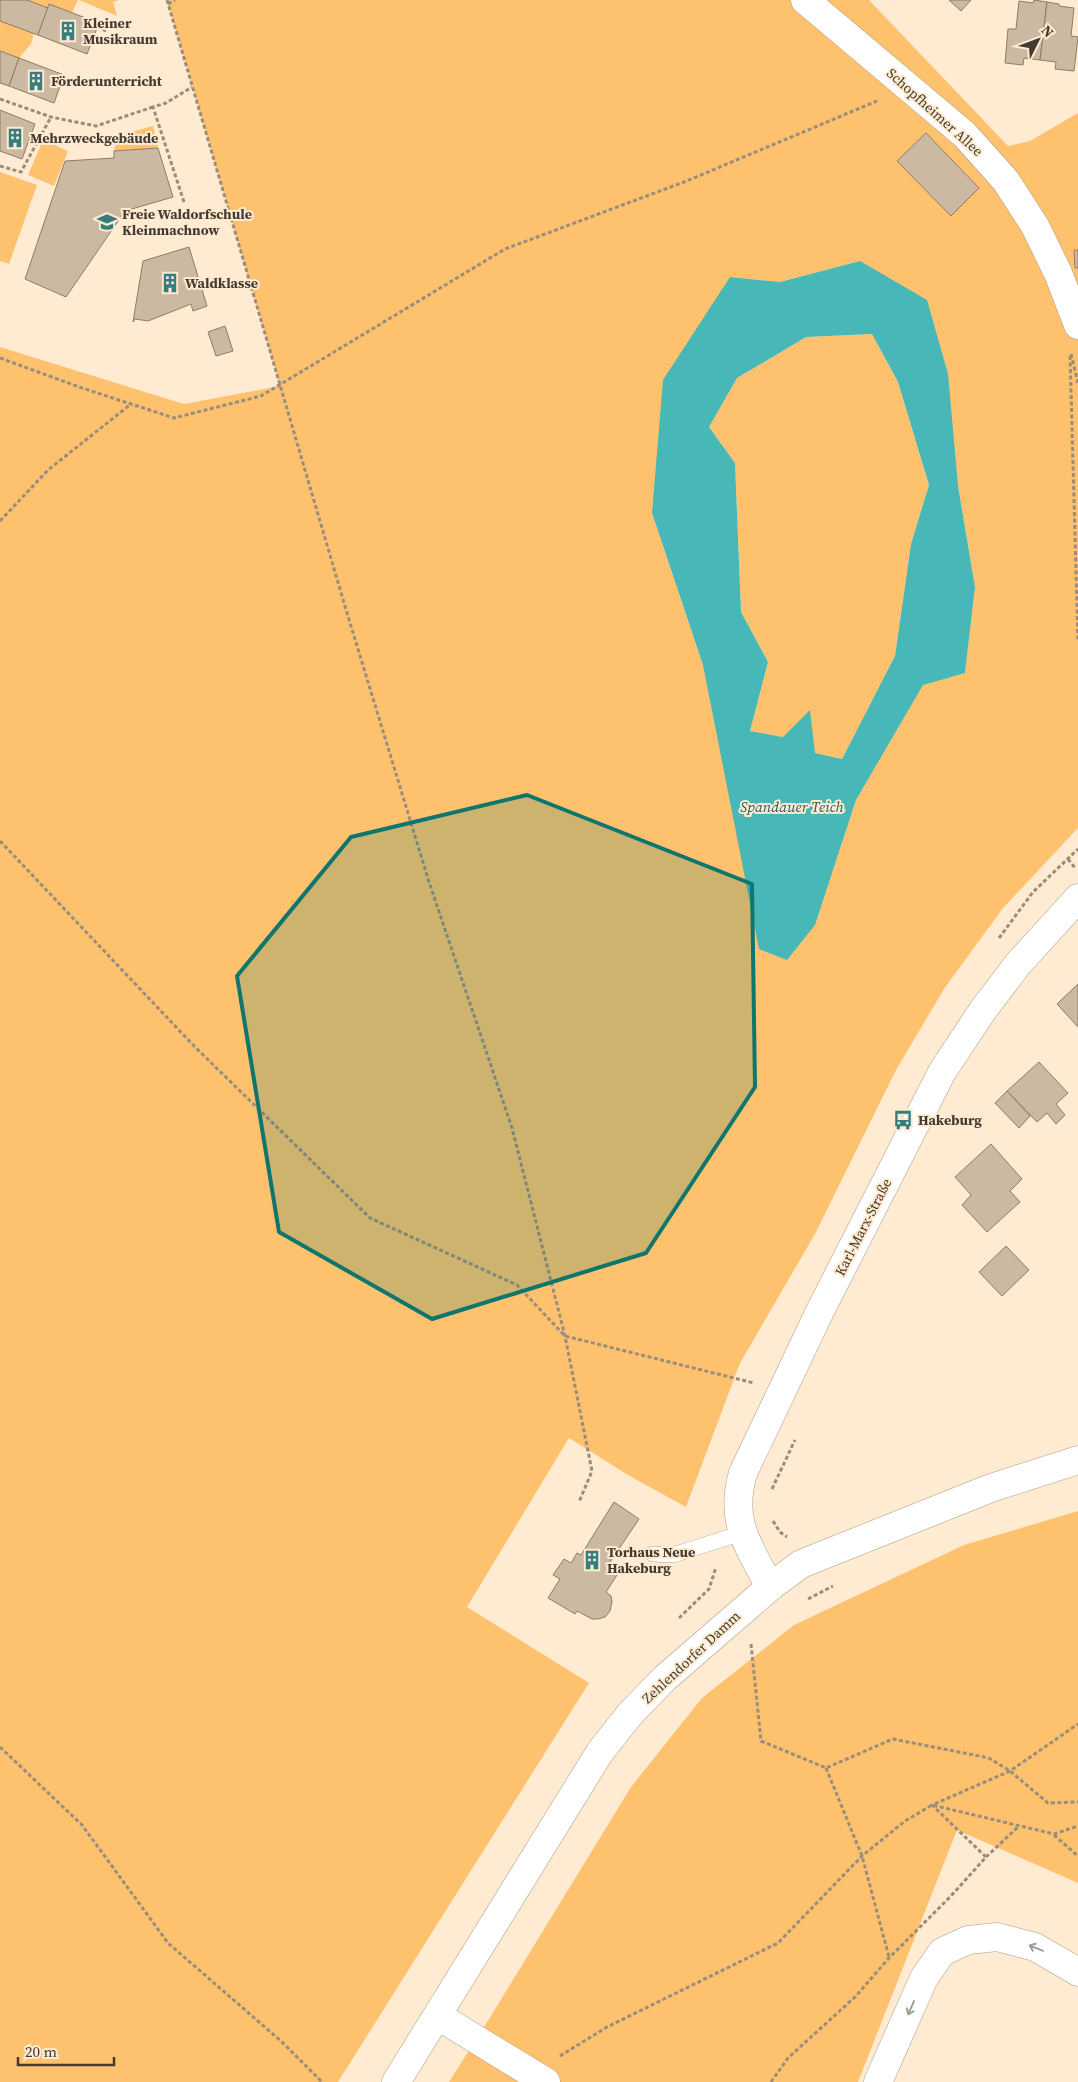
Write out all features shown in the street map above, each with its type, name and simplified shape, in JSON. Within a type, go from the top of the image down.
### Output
[{"type":"street","name":"Schopfheimer Allee","points":[[805,0],[965,135],[1006,181],[1035,226],[1058,273],[1078,325]]},
{"type":"street","name":"Karl-Marx-Straße","points":[[770,1586],[742,1533],[738,1491],[743,1472],[820,1311],[942,1072],[983,1010],[1018,964],[1078,898]]},
{"type":"street","name":"Zehlendorfer Damm","points":[[396,2082],[600,1752],[630,1714],[665,1678],[770,1586],[801,1564],[991,1488],[1078,1460]]},
{"type":"street","points":[[878,2082],[924,1978],[942,1952],[968,1940],[997,1937],[1035,1947],[1078,1972]]},
{"type":"street","points":[[438,2016],[539,2077]]},
{"type":"lane","points":[[653,1554],[673,1555],[742,1533]]},
{"type":"path","points":[[175,0],[168,2],[280,386],[429,882],[512,1128],[565,1336],[592,1471],[579,1502]]},
{"type":"path","points":[[97,27],[106,31]]},
{"type":"path","points":[[0,99],[51,117],[96,126],[166,103],[192,87]]},
{"type":"path","points":[[0,358],[174,418],[260,396],[280,386],[505,250],[684,182],[909,87]]},
{"type":"path","points":[[153,107],[184,202]]},
{"type":"path","points":[[0,166],[21,172],[51,117]]},
{"type":"path","points":[[1078,383],[1069,348],[1078,642]]},
{"type":"path","points":[[0,521],[48,470],[132,404]]},
{"type":"path","points":[[0,841],[194,1046],[370,1218],[517,1285],[565,1336],[757,1384]]},
{"type":"path","points":[[1068,859],[1078,871]]},
{"type":"path","points":[[771,1491],[796,1438]]},
{"type":"path","points":[[770,1516],[780,1532],[788,1537]]},
{"type":"path","points":[[803,1602],[835,1585]]},
{"type":"path","points":[[744,1649],[758,1638]]},
{"type":"path","points":[[751,1644],[761,1741],[826,1768],[862,1856],[889,1958]]},
{"type":"path","points":[[539,2077],[607,2027],[778,1943],[862,1856],[905,1821],[932,1805],[1010,1771],[1078,1724]]},
{"type":"path","points":[[826,1768],[893,1739],[989,1758],[1010,1771],[1048,1803],[1078,1802]]},
{"type":"path","points":[[0,1747],[82,1825],[168,1943],[282,2042],[322,2082]]},
{"type":"path","points":[[932,1805],[1054,1834],[1078,1856]]},
{"type":"path","points":[[932,1805],[986,1857]]},
{"type":"path","points":[[771,2082],[788,2058],[855,1997],[889,1958],[951,1896],[986,1857],[1019,1826]]},
{"type":"path","points":[[1054,1834],[1078,1826]]},
{"type":"highlighted area","points":[[527,795],[752,884],[755,1087],[646,1253],[432,1319],[279,1232],[237,976],[351,837]]},
{"type":"shaded area","points":[[27,0],[78,0],[72,13],[48,8]]},
{"type":"shaded area","points":[[79,0],[119,0],[113,2],[117,16]]},
{"type":"shaded area","points":[[167,0],[869,0],[1008,146],[1030,141],[1078,113],[1078,828],[1003,908],[944,989],[896,1070],[815,1234],[740,1363],[686,1507],[628,1475],[569,1438],[467,1607],[589,1683],[338,2082],[0,2082],[0,347],[184,404],[280,386]],"holes":[[[860,261],[958,486],[975,587],[965,673],[923,684],[856,800],[815,925],[703,665],[652,513],[730,277],[780,282]]]},
{"type":"shaded area","points":[[0,21],[34,33],[31,44],[19,58],[0,51]]},
{"type":"shaded area","points":[[153,126],[158,148],[114,151],[118,136]]},
{"type":"shaded area","points":[[43,140],[68,151],[54,186],[28,175]]},
{"type":"shaded area","points":[[0,172],[37,185],[9,264],[0,261]]},
{"type":"shaded area","points":[[872,334],[898,382],[929,485],[911,544],[895,656],[842,759],[815,753],[783,737],[750,731],[768,662],[741,612],[735,463],[709,427],[737,378],[806,337]]},
{"type":"shaded area","points":[[1078,1511],[1078,1883],[957,1830],[858,2082],[449,2082],[631,1787],[702,1698],[794,1625],[964,1545]]},
{"type":"water","name":"Spandauer Teich","points":[[860,261],[927,300],[948,374],[958,486],[975,587],[965,673],[923,685],[856,800],[815,925],[787,960],[759,949],[703,665],[652,513],[663,380],[730,277],[780,282]],"holes":[[[872,334],[898,382],[929,485],[911,544],[895,656],[842,759],[815,753],[810,710],[783,737],[750,731],[768,662],[741,612],[735,463],[709,427],[737,378],[806,337]]]},
{"type":"building","points":[[0,0],[27,0],[48,8],[38,35],[0,21]]},
{"type":"building","points":[[949,0],[971,0],[961,11]]},
{"type":"building","points":[[1034,0],[1047,2],[1040,60],[1024,58],[1023,65],[1005,63],[1008,29],[1016,29],[1019,1],[1033,3]]},
{"type":"building","points":[[1047,2],[1074,8],[1071,36],[1078,37],[1074,71],[1055,69],[1056,62],[1040,60]]},
{"type":"building","name":"Kleiner Musikraum","points":[[49,4],[99,23],[87,54],[38,35]]},
{"type":"building","points":[[0,51],[19,58],[9,86],[0,83]]},
{"type":"building","name":"Förderunterricht","points":[[19,58],[64,75],[54,103],[9,86]]},
{"type":"building","name":"Mehrzweckgebäude","points":[[0,110],[35,124],[22,159],[0,151]]},
{"type":"building","points":[[926,133],[979,188],[951,216],[897,161]]},
{"type":"building","points":[[158,148],[173,197],[125,211],[66,297],[25,279],[65,161],[114,158],[114,151]]},
{"type":"building","name":"Waldklasse","points":[[189,247],[207,306],[193,311],[191,304],[148,321],[135,319],[133,322],[143,261]]},
{"type":"building","points":[[1074,250],[1078,250],[1078,268],[1075,268]]},
{"type":"building","points":[[225,326],[233,351],[216,356],[208,332]]},
{"type":"building","points":[[1078,984],[1078,1027],[1057,1004]]},
{"type":"building","points":[[1039,1062],[1068,1093],[1056,1104],[1065,1115],[1056,1124],[1047,1113],[1037,1122],[1007,1091]]},
{"type":"building","points":[[1007,1091],[1030,1116],[1019,1128],[995,1103]]},
{"type":"building","points":[[991,1144],[1022,1179],[1010,1191],[1020,1202],[987,1232],[962,1205],[971,1195],[955,1177]]},
{"type":"building","points":[[1006,1246],[1029,1270],[1002,1296],[979,1272]]},
{"type":"building","name":"Torhaus Neue Hakeburg","points":[[614,1502],[639,1519],[610,1562],[621,1569],[606,1592],[611,1596],[610,1611],[605,1617],[592,1619],[577,1611],[575,1614],[548,1598],[560,1579],[553,1575],[564,1559],[571,1563],[577,1553],[581,1555]]},
{"type":"place","name":"Kleiner Musikraum","points":[[68,31]]},
{"type":"place","name":"Förderunterricht","points":[[36,81]]},
{"type":"place","name":"Mehrzweckgebäude","points":[[15,138]]},
{"type":"place","name":"Freie Waldorfschule Kleinmachnow","points":[[107,222]]},
{"type":"place","name":"Waldklasse","points":[[170,283]]},
{"type":"place","name":"Hakeburg","points":[[903,1120]]},
{"type":"place","name":"Torhaus Neue Hakeburg","points":[[592,1560]]}]
